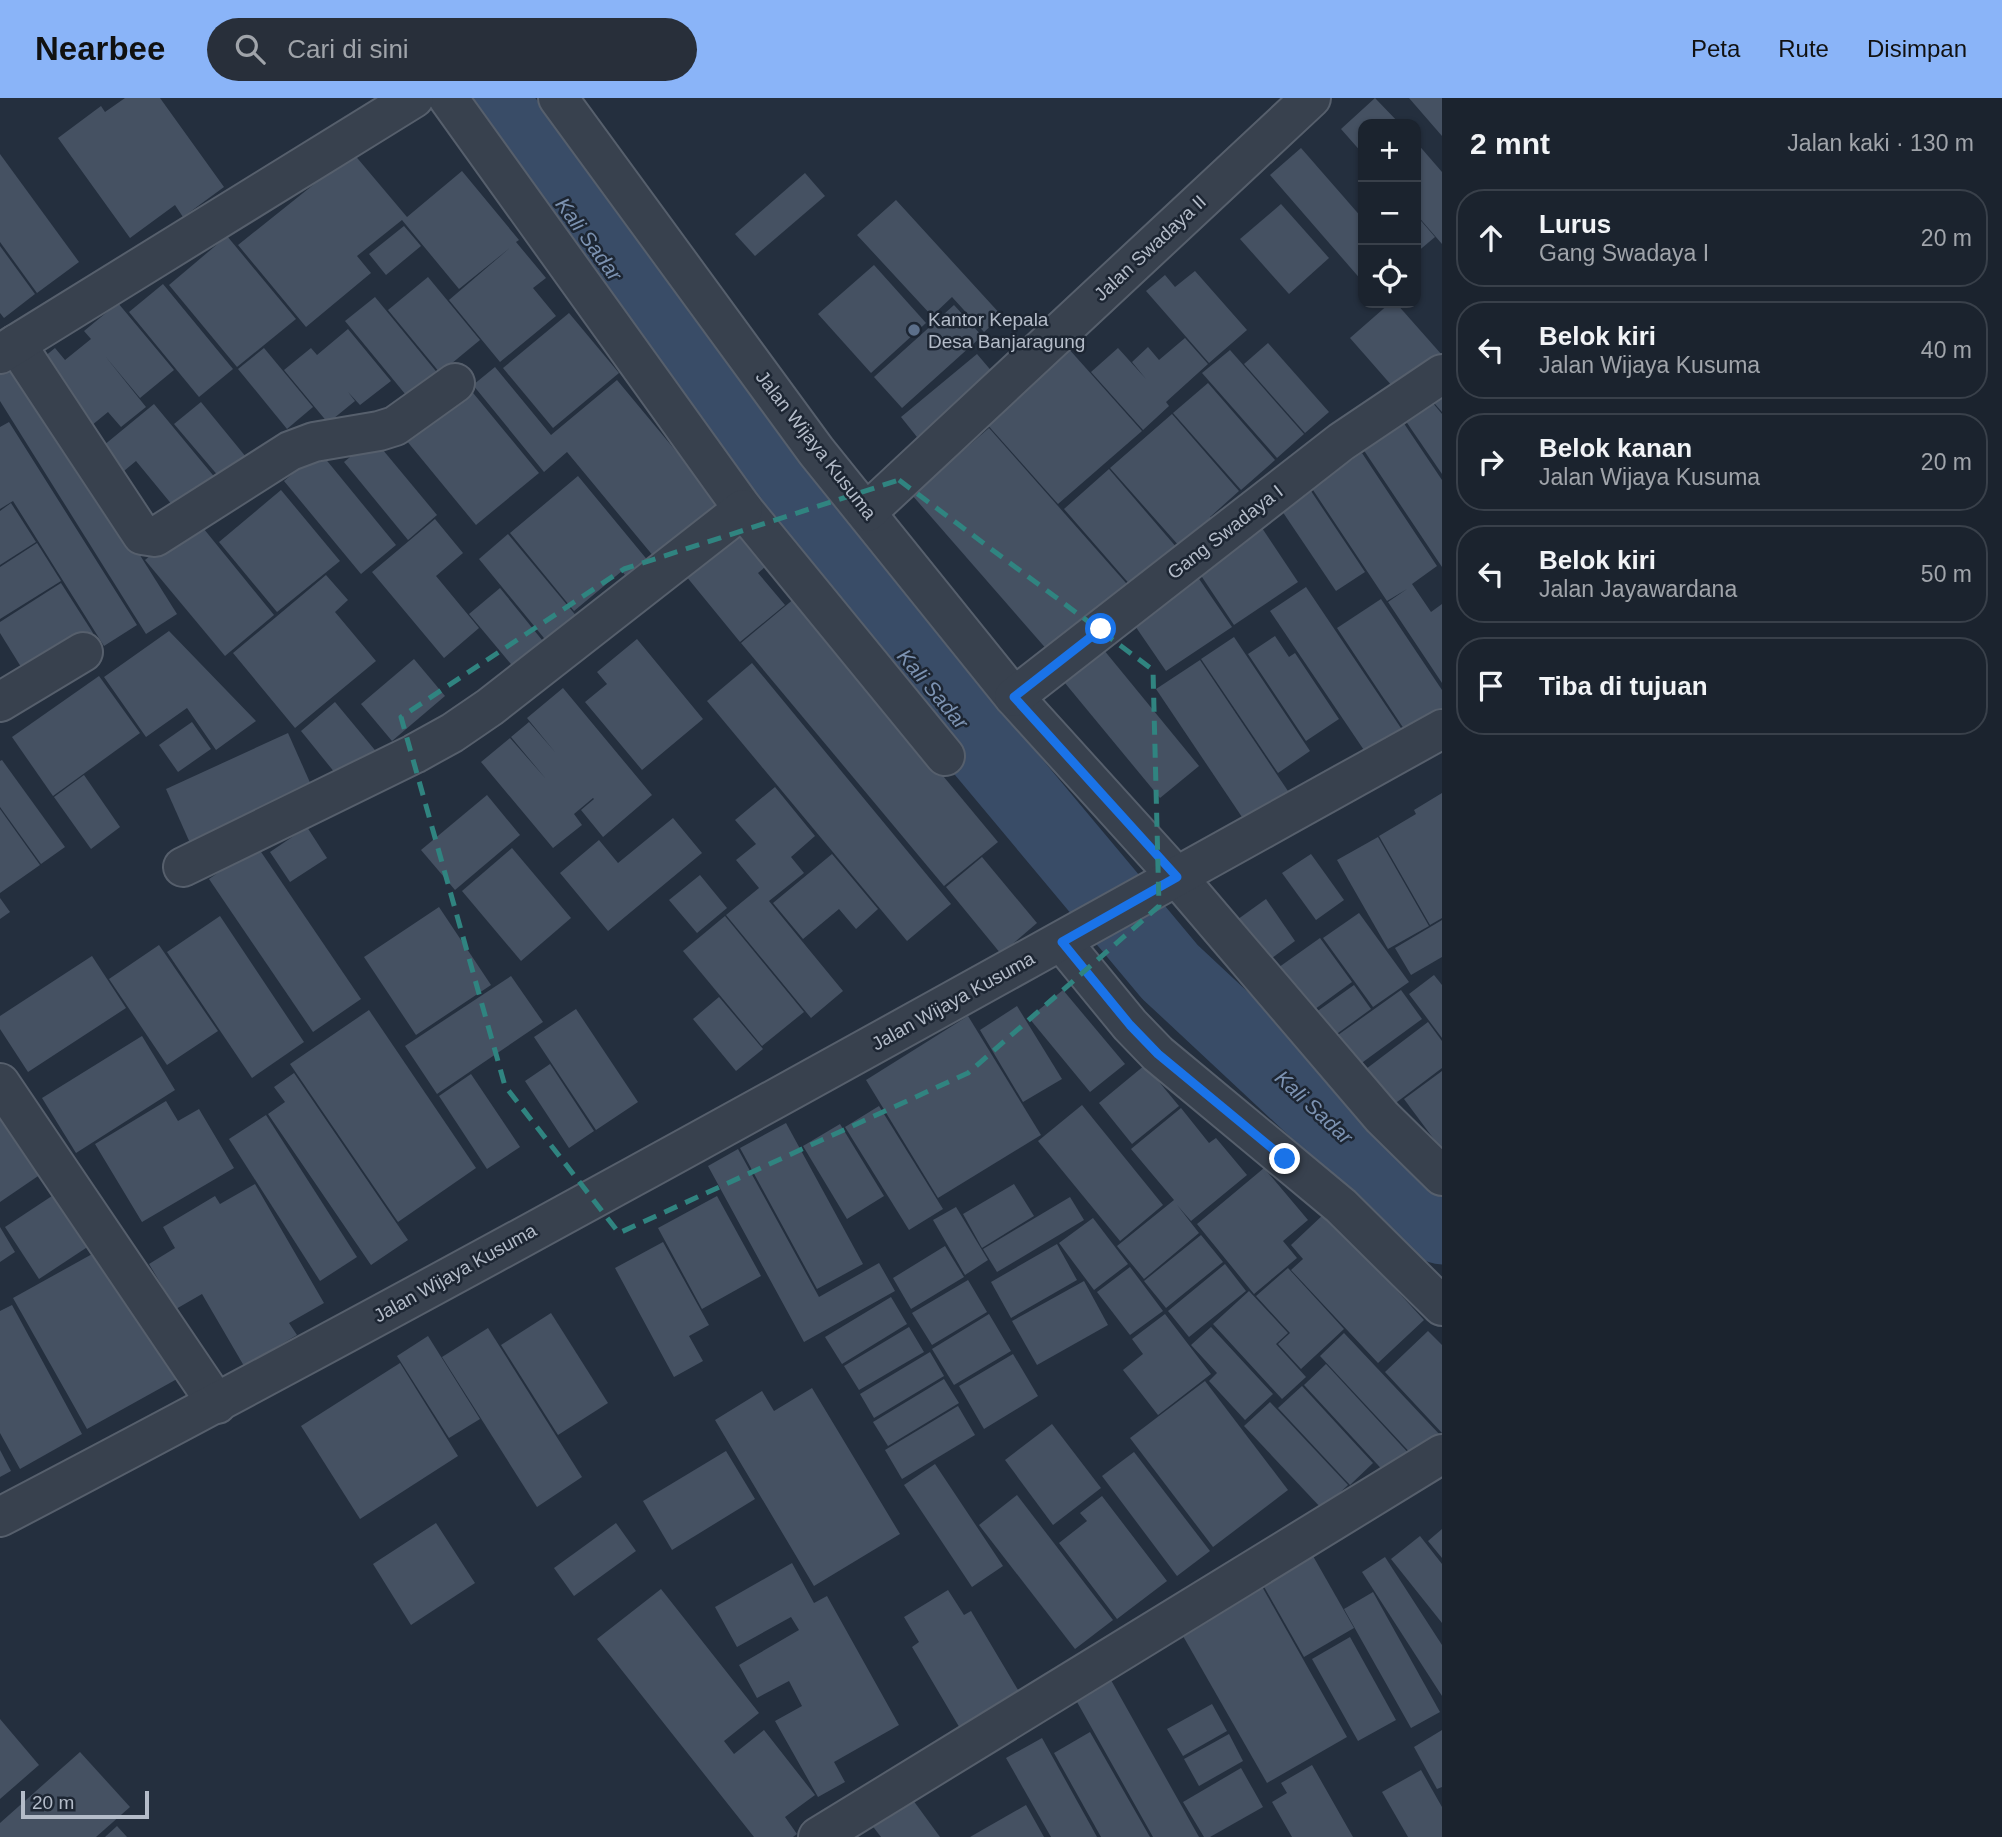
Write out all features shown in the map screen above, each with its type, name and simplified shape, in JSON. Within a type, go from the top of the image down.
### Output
[{"type":"street","points":[[414,98],[8,349],[142,535],[148,537],[155,537],[290,452],[314,442],[395,426],[455,383]]},
{"type":"street","points":[[448,98],[743,509],[944,756]]},
{"type":"street","name":"Jalan Wijaya Kusuma","points":[[0,1517],[217,1404],[1169,881],[1014,697],[816,451],[558,98]]},
{"type":"street","name":"Jalan Swadaya II","points":[[867,512],[1311,98]]},
{"type":"street","name":"Gang Swadaya I","points":[[1014,697],[1341,442],[1442,373]]},
{"type":"street","points":[[183,866],[452,733],[490,707],[743,509]]},
{"type":"street","points":[[0,702],[83,652]]},
{"type":"street","points":[[1442,729],[1169,881],[1382,1116],[1442,1176]]},
{"type":"street","points":[[1062,942],[1130,1025],[1158,1054],[1341,1206],[1442,1306]]},
{"type":"street","points":[[0,1083],[217,1404]]},
{"type":"street","points":[[818,1837],[1442,1454]]},
{"type":"highlighted area","points":[[899,480],[1153,670],[1159,906],[968,1073],[619,1233],[505,1086],[401,717],[624,569]]},
{"type":"building","points":[[125,98],[160,98],[224,187],[183,217],[175,205],[130,238],[58,138],[101,106],[105,112]]},
{"type":"building","points":[[1375,98],[1395,119],[1358,119],[1358,148],[1341,129]]},
{"type":"building","points":[[1409,98],[1442,98],[1442,136]]},
{"type":"building","points":[[1301,148],[1358,213],[1358,276],[1270,175]]},
{"type":"building","points":[[1421,148],[1442,172],[1442,244],[1421,220]]},
{"type":"building","points":[[353,153],[407,217],[462,171],[519,240],[516,242],[546,278],[533,288],[556,316],[500,362],[449,300],[511,247],[459,289],[402,220],[357,256],[371,273],[306,327],[238,245]]},
{"type":"building","points":[[0,154],[79,262],[37,293],[0,242]]},
{"type":"building","points":[[805,173],[825,196],[755,256],[735,234]]},
{"type":"building","points":[[896,200],[1002,316],[984,332],[952,297],[932,316],[857,235]]},
{"type":"building","points":[[1281,204],[1329,258],[1289,294],[1240,239]]},
{"type":"building","points":[[1421,221],[1435,237],[1421,249]]},
{"type":"building","points":[[404,226],[421,246],[386,275],[369,254]]},
{"type":"building","points":[[227,236],[296,319],[237,367],[169,285]]},
{"type":"building","points":[[0,246],[35,294],[4,318],[0,313]]},
{"type":"building","points":[[874,265],[926,323],[871,373],[818,314]]},
{"type":"building","points":[[1195,271],[1247,330],[1209,363],[1146,291],[1165,275],[1175,287]]},
{"type":"building","points":[[428,277],[480,340],[440,373],[388,310]]},
{"type":"building","points":[[163,284],[233,369],[199,397],[129,312]]},
{"type":"building","points":[[375,297],[444,381],[415,406],[345,321]]},
{"type":"building","points":[[118,303],[174,370],[140,398],[105,356],[146,407],[121,427],[108,412],[86,430],[33,366],[55,348],[65,360],[91,339],[84,331]]},
{"type":"building","points":[[954,305],[982,336],[902,408],[874,377]]},
{"type":"building","points":[[1384,308],[1400,308],[1442,358],[1400,395],[1350,338]]},
{"type":"building","points":[[569,313],[619,373],[553,428],[503,368]]},
{"type":"building","points":[[348,329],[391,381],[360,405],[348,392],[355,401],[328,423],[284,370],[311,348],[317,355]]},
{"type":"building","points":[[1185,338],[1208,364],[1166,402],[1169,406],[1143,430],[1091,372],[1118,348],[1146,379],[1132,362],[1148,347],[1159,360]]},
{"type":"building","points":[[1268,343],[1329,412],[1305,433],[1244,364]]},
{"type":"building","points":[[264,348],[313,407],[287,429],[238,369]]},
{"type":"building","points":[[1068,348],[1142,431],[1058,504],[985,422]]},
{"type":"building","points":[[1230,350],[1304,434],[1277,458],[1202,373]]},
{"type":"building","points":[[977,354],[994,374],[917,437],[901,417]]},
{"type":"building","points":[[19,363],[177,614],[146,634],[0,401],[0,375]]},
{"type":"building","points":[[495,367],[551,435],[617,380],[724,509],[659,563],[567,452],[544,472],[473,385]]},
{"type":"building","points":[[1208,383],[1275,460],[1241,490],[1173,413]]},
{"type":"building","points":[[1442,384],[1442,412],[1428,396]]},
{"type":"building","points":[[469,388],[539,473],[476,525],[406,440]]},
{"type":"building","points":[[1427,396],[1442,414],[1442,474],[1403,417]]},
{"type":"building","points":[[201,402],[246,457],[220,478],[174,424]]},
{"type":"building","points":[[154,404],[217,480],[178,512],[136,461],[113,480],[92,455]]},
{"type":"building","points":[[1172,414],[1239,491],[1180,547],[1110,468]]},
{"type":"building","points":[[1401,419],[1442,480],[1442,567],[1361,446]]},
{"type":"building","points":[[9,422],[137,625],[104,646],[13,501],[0,509],[0,427]]},
{"type":"building","points":[[989,428],[1134,592],[1056,660],[912,495]]},
{"type":"building","points":[[373,438],[437,515],[408,540],[344,462]]},
{"type":"building","points":[[319,451],[396,545],[361,574],[284,481]]},
{"type":"building","points":[[1362,453],[1437,566],[1412,584],[1431,612],[1442,604],[1442,683],[1388,602],[1407,589],[1387,601],[1311,487]]},
{"type":"building","points":[[1109,469],[1184,556],[1139,595],[1064,509]]},
{"type":"building","points":[[578,476],[654,568],[633,586],[622,571],[574,611],[510,533]]},
{"type":"building","points":[[1307,485],[1365,572],[1336,591],[1278,505]]},
{"type":"building","points":[[281,490],[340,561],[277,612],[219,542]]},
{"type":"building","points":[[11,503],[36,542],[0,565],[0,511]]},
{"type":"building","points":[[195,518],[274,615],[225,656],[145,560]]},
{"type":"building","points":[[435,519],[463,553],[436,576],[479,628],[444,658],[372,572]]},
{"type":"building","points":[[1260,525],[1298,582],[1234,625],[1196,568]]},
{"type":"building","points":[[743,528],[771,562],[758,573],[785,605],[740,642],[686,576]]},
{"type":"building","points":[[508,534],[583,624],[553,649],[479,559]]},
{"type":"building","points":[[37,543],[61,581],[0,619],[0,567]]},
{"type":"building","points":[[1195,573],[1232,627],[1166,671],[1129,617]]},
{"type":"building","points":[[326,575],[348,600],[335,612],[376,661],[295,728],[233,653]]},
{"type":"building","points":[[61,583],[93,633],[26,675],[0,633],[0,622]]},
{"type":"building","points":[[1306,587],[1407,737],[1372,762],[1270,611]]},
{"type":"building","points":[[500,588],[551,651],[521,676],[469,614]]},
{"type":"building","points":[[795,598],[998,842],[944,886],[741,643]]},
{"type":"building","points":[[1381,599],[1442,690],[1442,716],[1410,738],[1337,628]]},
{"type":"building","points":[[169,631],[256,721],[216,750],[187,708],[146,737],[104,677]]},
{"type":"building","points":[[1275,636],[1289,657],[1295,653],[1339,719],[1306,741],[1248,654]]},
{"type":"building","points":[[1234,637],[1310,751],[1278,773],[1201,659]]},
{"type":"building","points":[[637,639],[703,719],[642,770],[585,702],[607,684],[597,672]]},
{"type":"building","points":[[1099,644],[1199,766],[1160,798],[1060,677]]},
{"type":"building","points":[[414,659],[445,696],[392,741],[361,704]]},
{"type":"building","points":[[1200,660],[1290,794],[1246,823],[1156,689]]},
{"type":"building","points":[[752,663],[951,904],[907,941],[707,701]]},
{"type":"building","points":[[99,676],[140,733],[53,796],[12,737]]},
{"type":"building","points":[[563,688],[652,795],[603,837],[581,810],[593,798],[574,814],[582,825],[553,848],[481,762],[510,738],[546,779],[511,737],[529,722],[555,752],[527,718]]},
{"type":"building","points":[[335,702],[379,755],[344,784],[301,731]]},
{"type":"building","points":[[192,722],[211,749],[178,772],[159,745]]},
{"type":"building","points":[[288,733],[312,787],[190,843],[166,789]]},
{"type":"building","points":[[2,760],[65,847],[41,864],[0,807]]},
{"type":"building","points":[[84,775],[120,827],[91,849],[54,797]]},
{"type":"building","points":[[775,787],[815,836],[791,857],[804,873],[769,901],[843,991],[811,1018],[726,915],[759,888],[736,860],[756,844],[735,820]]},
{"type":"building","points":[[1442,793],[1442,918],[1430,925],[1379,836],[1416,814],[1414,810]]},
{"type":"building","points":[[487,795],[520,835],[455,890],[421,850]]},
{"type":"building","points":[[0,809],[40,865],[0,893]]},
{"type":"building","points":[[673,818],[702,853],[608,931],[560,873],[599,840],[618,863]]},
{"type":"building","points":[[307,827],[327,858],[290,882],[270,852]]},
{"type":"building","points":[[1378,837],[1429,926],[1388,949],[1337,860]]},
{"type":"building","points":[[257,846],[361,999],[313,1032],[209,879]]},
{"type":"building","points":[[512,848],[571,918],[521,961],[462,891]]},
{"type":"building","points":[[832,854],[878,909],[856,929],[839,909],[803,939],[773,903]]},
{"type":"building","points":[[1311,854],[1344,900],[1316,920],[1282,873]]},
{"type":"building","points":[[982,857],[1037,923],[1001,954],[946,887]]},
{"type":"building","points":[[700,875],[727,908],[697,933],[669,900]]},
{"type":"building","points":[[0,898],[10,912],[0,919]]},
{"type":"building","points":[[1266,899],[1295,941],[1264,964],[1234,922]]},
{"type":"building","points":[[439,907],[491,985],[416,1035],[364,957]]},
{"type":"building","points":[[1359,913],[1409,982],[1373,1007],[1323,938]]},
{"type":"building","points":[[220,916],[304,1042],[252,1078],[167,952]]},
{"type":"building","points":[[725,916],[804,1012],[762,1046],[683,951]]},
{"type":"building","points":[[1442,920],[1442,957],[1411,975],[1395,948]]},
{"type":"building","points":[[1320,938],[1352,982],[1300,1020],[1268,975]]},
{"type":"building","points":[[159,945],[218,1031],[167,1065],[109,979]]},
{"type":"building","points":[[92,956],[126,1008],[28,1072],[0,1029],[0,1016]]},
{"type":"building","points":[[1434,975],[1442,985],[1442,1038],[1409,994]]},
{"type":"building","points":[[511,976],[543,1022],[437,1094],[405,1046]]},
{"type":"building","points":[[1354,985],[1371,1009],[1323,1044],[1305,1020]]},
{"type":"building","points":[[1063,990],[1125,1064],[1090,1092],[1029,1018]]},
{"type":"building","points":[[1401,990],[1422,1019],[1352,1070],[1331,1040]]},
{"type":"building","points":[[719,997],[763,1049],[736,1071],[693,1019]]},
{"type":"building","points":[[1017,1006],[1062,1079],[1023,1102],[980,1030]]},
{"type":"building","points":[[576,1009],[638,1102],[596,1130],[534,1037]]},
{"type":"building","points":[[369,1010],[476,1168],[398,1222],[290,1064]]},
{"type":"building","points":[[968,1016],[1041,1135],[938,1198],[866,1080]]},
{"type":"building","points":[[1428,1022],[1442,1041],[1442,1068],[1393,1105],[1366,1069]]},
{"type":"building","points":[[142,1036],[175,1090],[76,1153],[42,1098]]},
{"type":"building","points":[[550,1064],[594,1131],[569,1148],[525,1081]]},
{"type":"building","points":[[1145,1065],[1179,1106],[1132,1144],[1099,1103]]},
{"type":"building","points":[[1442,1071],[1442,1150],[1404,1099]]},
{"type":"building","points":[[294,1073],[408,1240],[371,1265],[268,1114],[285,1102],[274,1087]]},
{"type":"building","points":[[471,1074],[520,1147],[487,1169],[439,1096]]},
{"type":"building","points":[[166,1101],[178,1121],[199,1109],[234,1168],[142,1222],[95,1144]]},
{"type":"building","points":[[1082,1105],[1163,1205],[1120,1241],[1038,1141]]},
{"type":"building","points":[[879,1106],[943,1209],[909,1230],[845,1127]]},
{"type":"building","points":[[1181,1108],[1209,1143],[1216,1138],[1247,1175],[1191,1221],[1177,1205],[1199,1233],[1144,1279],[1117,1246],[1174,1200],[1131,1149]]},
{"type":"building","points":[[0,1115],[44,1172],[0,1202]]},
{"type":"building","points":[[266,1115],[357,1257],[320,1281],[229,1139]]},
{"type":"building","points":[[786,1123],[863,1264],[817,1289],[740,1148]]},
{"type":"building","points":[[840,1124],[884,1196],[847,1219],[803,1146]]},
{"type":"building","points":[[738,1149],[819,1297],[879,1263],[895,1291],[804,1342],[708,1166]]},
{"type":"building","points":[[1264,1168],[1308,1220],[1283,1241],[1297,1258],[1254,1294],[1197,1224]]},
{"type":"building","points":[[255,1184],[324,1303],[289,1323],[297,1335],[244,1366],[202,1294],[176,1309],[149,1264],[175,1248],[163,1227],[215,1196],[220,1204]]},
{"type":"building","points":[[1014,1184],[1034,1216],[982,1248],[963,1214]]},
{"type":"building","points":[[58,1192],[92,1244],[39,1279],[5,1227]]},
{"type":"building","points":[[717,1196],[761,1276],[702,1309],[658,1228]]},
{"type":"building","points":[[1070,1197],[1084,1220],[997,1272],[983,1249]]},
{"type":"building","points":[[956,1207],[988,1260],[965,1275],[933,1220]]},
{"type":"building","points":[[1325,1213],[1424,1320],[1378,1363],[1291,1270],[1303,1259],[1291,1245]]},
{"type":"building","points":[[1093,1218],[1128,1264],[1094,1290],[1059,1243]]},
{"type":"building","points":[[0,1227],[15,1252],[0,1262]]},
{"type":"building","points":[[1201,1235],[1223,1262],[1166,1308],[1144,1281]]},
{"type":"building","points":[[663,1242],[709,1325],[689,1336],[703,1361],[674,1377],[615,1268]]},
{"type":"building","points":[[1057,1244],[1077,1280],[1011,1318],[991,1282]]},
{"type":"building","points":[[945,1246],[964,1277],[911,1309],[893,1278]]},
{"type":"building","points":[[103,1248],[177,1379],[87,1429],[13,1298]]},
{"type":"building","points":[[1225,1264],[1246,1291],[1189,1337],[1168,1311]]},
{"type":"building","points":[[1130,1267],[1163,1311],[1130,1335],[1097,1292]]},
{"type":"building","points":[[1288,1268],[1344,1329],[1301,1369],[1278,1344],[1290,1333],[1256,1296]]},
{"type":"building","points":[[968,1280],[987,1312],[932,1345],[912,1313]]},
{"type":"building","points":[[1084,1281],[1108,1325],[1037,1365],[1012,1321]]},
{"type":"building","points":[[1249,1291],[1288,1333],[1276,1344],[1306,1377],[1282,1399],[1213,1324]]},
{"type":"building","points":[[891,1297],[907,1324],[842,1364],[825,1337]]},
{"type":"building","points":[[12,1305],[82,1434],[20,1469],[0,1433],[0,1311]]},
{"type":"building","points":[[551,1313],[608,1403],[558,1435],[501,1345]]},
{"type":"building","points":[[989,1314],[1011,1351],[954,1385],[932,1349]]},
{"type":"building","points":[[1165,1314],[1211,1374],[1158,1415],[1123,1370],[1143,1354],[1132,1339]]},
{"type":"building","points":[[909,1327],[924,1352],[859,1390],[844,1366]]},
{"type":"building","points":[[1211,1327],[1273,1394],[1245,1420],[1209,1381],[1217,1373],[1191,1345]]},
{"type":"building","points":[[488,1328],[582,1477],[537,1507],[442,1357]]},
{"type":"building","points":[[1428,1331],[1442,1345],[1442,1433],[1385,1372]]},
{"type":"building","points":[[1344,1333],[1441,1436],[1416,1459],[1320,1356]]},
{"type":"building","points":[[428,1336],[480,1419],[449,1438],[397,1356]]},
{"type":"building","points":[[930,1352],[944,1376],[874,1418],[860,1394]]},
{"type":"building","points":[[1013,1354],[1038,1396],[984,1429],[959,1386]]},
{"type":"building","points":[[400,1363],[458,1456],[360,1519],[301,1426]]},
{"type":"building","points":[[1326,1364],[1412,1457],[1389,1477],[1304,1385]]},
{"type":"building","points":[[944,1379],[959,1403],[888,1446],[873,1422]]},
{"type":"building","points":[[1205,1381],[1288,1490],[1213,1547],[1130,1438]]},
{"type":"building","points":[[1302,1386],[1373,1463],[1350,1485],[1278,1408]]},
{"type":"building","points":[[812,1388],[900,1534],[814,1586],[715,1420],[762,1391],[774,1411]]},
{"type":"building","points":[[1270,1402],[1348,1485],[1322,1509],[1244,1426]]},
{"type":"building","points":[[958,1406],[975,1435],[902,1479],[885,1450]]},
{"type":"building","points":[[1052,1424],[1101,1488],[1053,1525],[1005,1460]]},
{"type":"building","points":[[0,1450],[11,1471],[0,1477]]},
{"type":"building","points":[[726,1451],[755,1499],[672,1550],[643,1501]]},
{"type":"building","points":[[1134,1452],[1210,1551],[1177,1576],[1102,1476]]},
{"type":"building","points":[[935,1464],[1003,1566],[972,1587],[904,1485]]},
{"type":"building","points":[[1017,1495],[1113,1620],[1075,1649],[979,1525]]},
{"type":"building","points":[[1102,1496],[1167,1581],[1117,1619],[1059,1543],[1087,1521],[1080,1513]]},
{"type":"building","points":[[436,1523],[475,1583],[411,1625],[373,1564]]},
{"type":"building","points":[[616,1523],[636,1551],[574,1596],[554,1568]]},
{"type":"building","points":[[1442,1529],[1442,1558],[1428,1541]]},
{"type":"building","points":[[1420,1536],[1442,1564],[1442,1623],[1391,1559]]},
{"type":"building","points":[[1313,1556],[1354,1628],[1304,1657],[1263,1585]]},
{"type":"building","points":[[1385,1557],[1442,1645],[1442,1696],[1362,1572]]},
{"type":"building","points":[[792,1563],[814,1603],[827,1596],[899,1725],[834,1762],[845,1782],[818,1797],[775,1721],[802,1706],[789,1681],[757,1698],[739,1665],[799,1630],[791,1617],[737,1647],[715,1607]]},
{"type":"building","points":[[1260,1583],[1347,1737],[1267,1783],[1179,1629]]},
{"type":"building","points":[[661,1589],[759,1713],[724,1741],[734,1754],[764,1730],[815,1795],[785,1817],[797,1834],[793,1837],[754,1837],[597,1639]]},
{"type":"building","points":[[948,1590],[964,1615],[971,1611],[1021,1695],[961,1730],[912,1647],[919,1642],[904,1617]]},
{"type":"building","points":[[1373,1592],[1440,1712],[1411,1728],[1344,1609]]},
{"type":"building","points":[[1350,1637],[1396,1720],[1358,1741],[1312,1659]]},
{"type":"building","points":[[1107,1673],[1199,1837],[1153,1837],[1072,1693]]},
{"type":"building","points":[[1212,1704],[1227,1731],[1183,1756],[1167,1729]]},
{"type":"building","points":[[0,1719],[39,1765],[0,1799]]},
{"type":"building","points":[[1442,1730],[1442,1787],[1437,1789],[1414,1747]]},
{"type":"building","points":[[1090,1732],[1150,1837],[1101,1837],[1054,1753]]},
{"type":"building","points":[[1229,1734],[1243,1761],[1199,1786],[1184,1759]]},
{"type":"building","points":[[1042,1738],[1097,1837],[1051,1837],[1006,1758]]},
{"type":"building","points":[[80,1752],[130,1807],[96,1837],[0,1837],[0,1823]]},
{"type":"building","points":[[1312,1765],[1353,1837],[1292,1837],[1272,1802],[1287,1793],[1281,1783]]},
{"type":"building","points":[[1241,1768],[1263,1807],[1210,1837],[1204,1837],[1183,1802]]},
{"type":"building","points":[[1421,1770],[1442,1807],[1442,1837],[1408,1837],[1382,1792]]},
{"type":"building","points":[[910,1796],[940,1837],[881,1837],[871,1824]]},
{"type":"building","points":[[1026,1805],[1044,1837],[970,1837]]},
{"type":"building","points":[[117,1826],[127,1837],[105,1837]]},
{"type":"waterway","name":"Kali Sadar","points":[[485,98],[516,135],[764,478],[899,648],[1170,972],[1442,1226]]},
{"type":"place","name":"Kantor Kepala Desa Banjaragung","points":[[914,330]]},
{"type":"route","points":[[1101,629],[1014,697],[1177,877],[1062,942],[1130,1025],[1158,1054],[1285,1159]]}]
